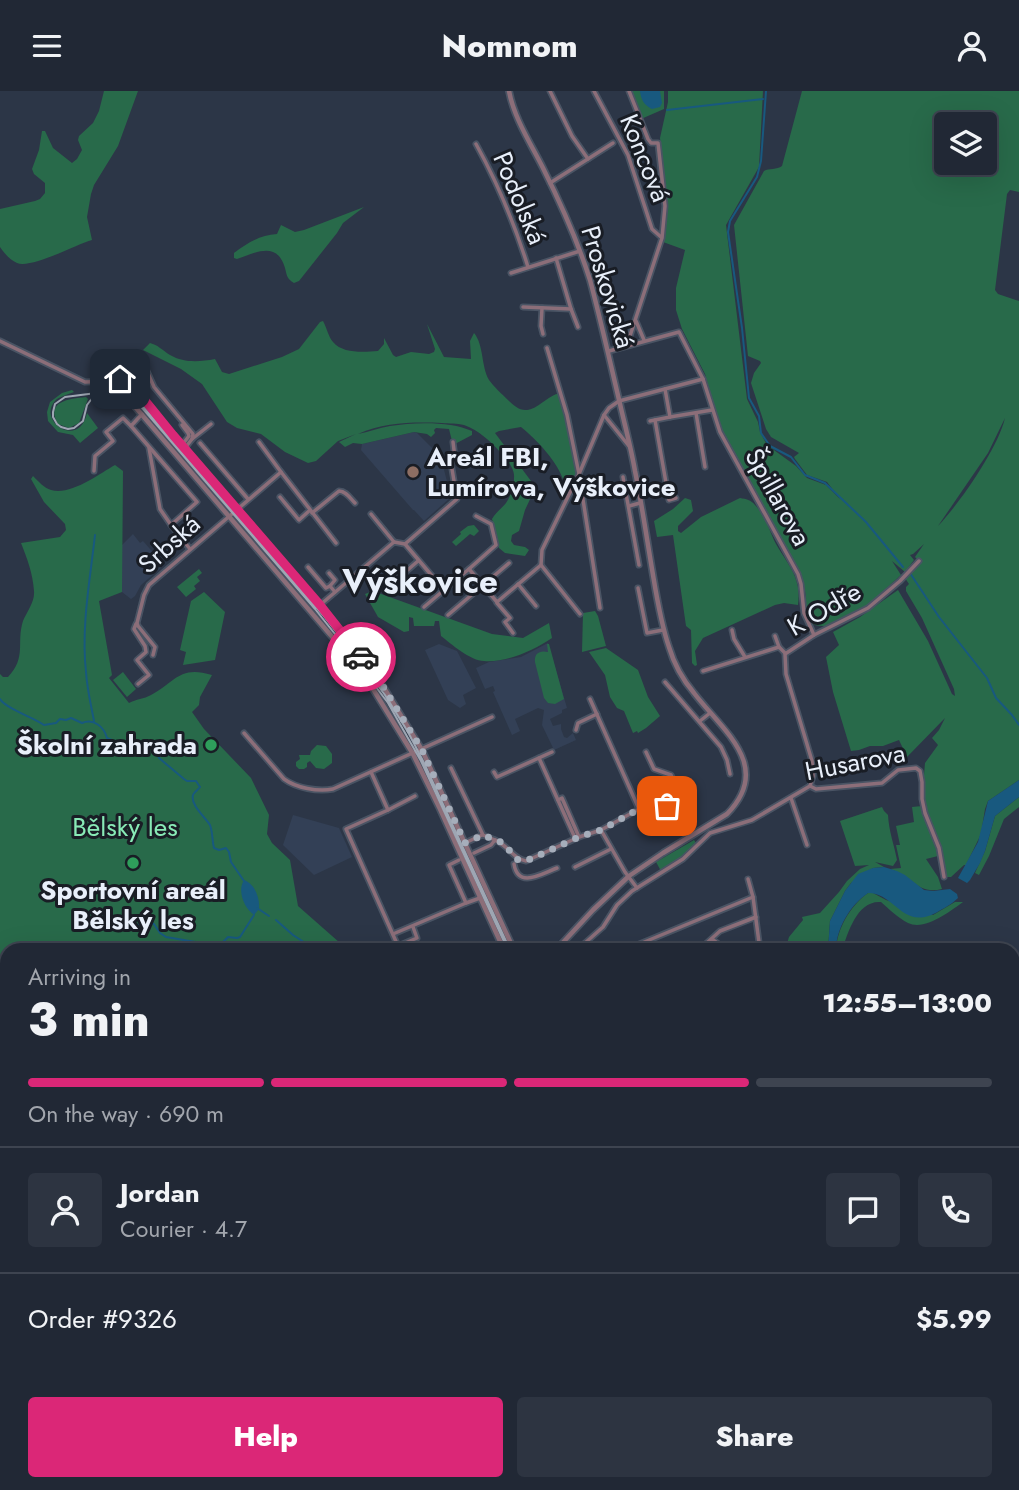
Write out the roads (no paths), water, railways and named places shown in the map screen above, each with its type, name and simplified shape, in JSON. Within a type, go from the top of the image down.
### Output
[{"type":"street","name":"Proskovická","points":[[509,91],[516,113],[580,251],[609,351],[630,448],[663,629],[672,655],[692,691],[733,739],[745,769],[741,794],[731,809],[629,876],[563,943]]},
{"type":"street","points":[[550,91],[572,136],[588,159]]},
{"type":"street","name":"Koncová","points":[[594,91],[628,155],[652,229],[662,238]]},
{"type":"street","points":[[627,345],[662,238],[665,206],[658,143],[650,143],[629,91]]},
{"type":"street","points":[[550,183],[613,143]]},
{"type":"street","name":"Podolská","points":[[476,144],[496,182],[527,267]]},
{"type":"street","name":"Podolská","points":[[511,273],[580,251]]},
{"type":"street","points":[[555,258],[578,327]]},
{"type":"street","points":[[523,307],[571,309]]},
{"type":"street","points":[[542,309],[543,334]]},
{"type":"street","points":[[635,320],[645,341]]},
{"type":"street","name":"Špillarova","points":[[609,351],[679,332],[703,379],[720,432],[798,574],[804,613],[814,635]]},
{"type":"street","points":[[0,341],[85,382],[122,379],[130,382],[356,665],[417,752],[501,943]]},
{"type":"street","points":[[547,348],[567,415],[600,608]]},
{"type":"street","points":[[155,368],[147,371],[154,387],[193,434],[192,439]]},
{"type":"street","points":[[580,614],[541,565],[542,550],[604,415],[619,401],[703,379]]},
{"type":"street","points":[[113,381],[320,605],[381,683],[465,843],[511,943]]},
{"type":"street","points":[[665,389],[670,417]]},
{"type":"street","points":[[676,498],[669,500],[653,421],[713,409]]},
{"type":"street","points":[[696,413],[705,467]]},
{"type":"street","points":[[131,426],[142,414]]},
{"type":"street","points":[[604,415],[630,448]]},
{"type":"street","points":[[94,471],[95,456],[113,441],[106,432],[123,418],[197,502],[171,525]]},
{"type":"street","points":[[183,447],[211,424]]},
{"type":"street","points":[[182,425],[189,436],[183,447]]},
{"type":"street","points":[[259,442],[336,543]]},
{"type":"street","points":[[405,544],[457,499],[451,463],[455,458],[453,442]]},
{"type":"street","points":[[200,443],[248,499]]},
{"type":"street","points":[[149,446],[160,509],[190,549]]},
{"type":"street","points":[[704,460],[711,459]]},
{"type":"street","name":"Srbská","points":[[137,623],[149,585],[281,472]]},
{"type":"street","points":[[624,477],[639,565]]},
{"type":"street","points":[[280,497],[299,520],[338,491],[342,491],[355,503]]},
{"type":"street","points":[[629,506],[640,503]]},
{"type":"street","points":[[371,514],[394,542],[405,544],[444,590]]},
{"type":"street","points":[[425,607],[496,545],[491,524],[476,516]]},
{"type":"street","points":[[320,605],[394,542]]},
{"type":"street","points":[[388,587],[418,561]]},
{"type":"street","name":"K Odře","points":[[810,786],[813,776],[812,761],[786,674],[785,654],[814,635],[868,608],[919,561]]},
{"type":"street","points":[[448,615],[509,563]]},
{"type":"street","points":[[497,602],[541,565]]},
{"type":"street","points":[[308,567],[326,588],[335,580],[329,573]]},
{"type":"street","points":[[469,569],[510,618],[505,622],[513,633]]},
{"type":"street","points":[[518,584],[536,606]]},
{"type":"street","points":[[330,586],[335,592]]},
{"type":"street","points":[[638,588],[647,633],[663,629]]},
{"type":"street","points":[[137,623],[155,647],[153,655]]},
{"type":"street","points":[[137,623],[134,629],[146,652],[137,660],[149,675],[138,684]]},
{"type":"street","points":[[732,630],[734,639],[745,657]]},
{"type":"street","points":[[775,636],[785,654]]},
{"type":"street","points":[[703,671],[779,647]]},
{"type":"street","points":[[665,682],[721,747],[730,773]]},
{"type":"street","points":[[590,699],[639,809]]},
{"type":"street","points":[[700,720],[710,713]]},
{"type":"street","points":[[576,730],[578,723],[597,714]]},
{"type":"street","points":[[244,733],[291,785],[324,791],[417,752],[492,716]]},
{"type":"street","points":[[494,772],[497,777],[552,752]]},
{"type":"street","points":[[516,862],[526,861],[601,830],[639,809],[651,813],[682,799],[671,775],[654,769],[646,752]]},
{"type":"street","points":[[539,758],[577,838]]},
{"type":"street","points":[[451,768],[483,835],[503,843],[516,862],[519,876],[526,878],[557,868]]},
{"type":"street","name":"Husarova","points":[[585,943],[603,927],[617,905],[637,888],[683,859],[710,833],[752,820],[810,786],[816,789],[883,783],[898,770],[916,768],[920,771],[925,813],[939,848],[944,877]]},
{"type":"street","points":[[371,772],[388,810]]},
{"type":"street","points":[[397,943],[346,829],[415,796]]},
{"type":"street","points":[[791,798],[807,845]]},
{"type":"street","points":[[601,830],[637,888]]},
{"type":"street","points":[[465,843],[483,835]]},
{"type":"street","points":[[474,853],[491,845],[495,840]]},
{"type":"street","points":[[575,867],[611,849]]},
{"type":"street","points":[[459,860],[449,865],[466,903]]},
{"type":"street","points":[[748,879],[759,943]]},
{"type":"street","points":[[642,943],[753,897]]},
{"type":"street","points":[[393,935],[480,898]]},
{"type":"street","points":[[707,943],[720,931],[756,917]]},
{"type":"street","points":[[405,943],[417,938],[413,927]]},
{"type":"street","points":[[712,939],[717,943]]},
{"type":"water","points":[[640,91],[660,91],[660,107],[652,109],[647,106]]},
{"type":"water","points":[[1019,780],[1019,797],[995,816],[985,851],[970,880],[967,883],[958,878],[978,842],[988,801]]},
{"type":"water","points":[[884,867],[897,871],[924,890],[950,889],[958,898],[927,917],[917,917],[908,915],[878,895],[868,893],[855,904],[845,918],[837,943],[828,943],[830,921],[845,891],[858,874]]},
{"type":"water","points":[[244,880],[254,888],[258,896],[259,909],[254,915],[243,899],[241,889]]},
{"type":"waterway","points":[[766,91],[761,161],[757,177],[730,221],[728,232],[749,398],[759,416],[761,433],[770,446],[791,457],[805,475],[825,483],[866,522],[903,567]]},
{"type":"waterway","points":[[667,110],[763,99]]},
{"type":"waterway","points":[[94,721],[87,678],[85,638],[95,535]]},
{"type":"waterway","points":[[910,573],[939,617],[987,678],[996,698],[1019,725]]},
{"type":"waterway","points":[[0,699],[44,725],[71,718],[82,723],[94,723],[104,730],[107,738],[119,743],[122,749],[132,743],[149,743],[157,751],[159,758],[184,779],[196,781],[200,787],[193,799],[210,825],[214,848],[226,848],[231,862],[244,881]]},
{"type":"waterway","points":[[257,908],[269,916]]},
{"type":"waterway","points":[[222,943],[228,937],[240,937],[254,915]]},
{"type":"waterway","points":[[276,920],[305,943]]},
{"type":"waterway","points":[[139,924],[154,924],[166,937],[201,943]]},
{"type":"tram line","points":[[505,943],[421,761],[388,703],[315,609],[132,396],[120,392],[93,397],[87,405],[83,421],[68,429],[57,424],[53,417],[55,404],[65,397],[120,390],[133,395],[323,615],[385,695],[408,732],[507,943]]},
{"type":"place","name":"Areál FBI, Lumírova, Výškovice","points":[[413,472]]},
{"type":"place","name":"Školní zahrada","points":[[211,745]]},
{"type":"place","name":"Sportovní areál Bělský les","points":[[133,863]]},
{"type":"district","name":"Výškovice","points":[[420,581]]},
{"type":"park label","name":"Bělský les","points":[[125,827]]}]
